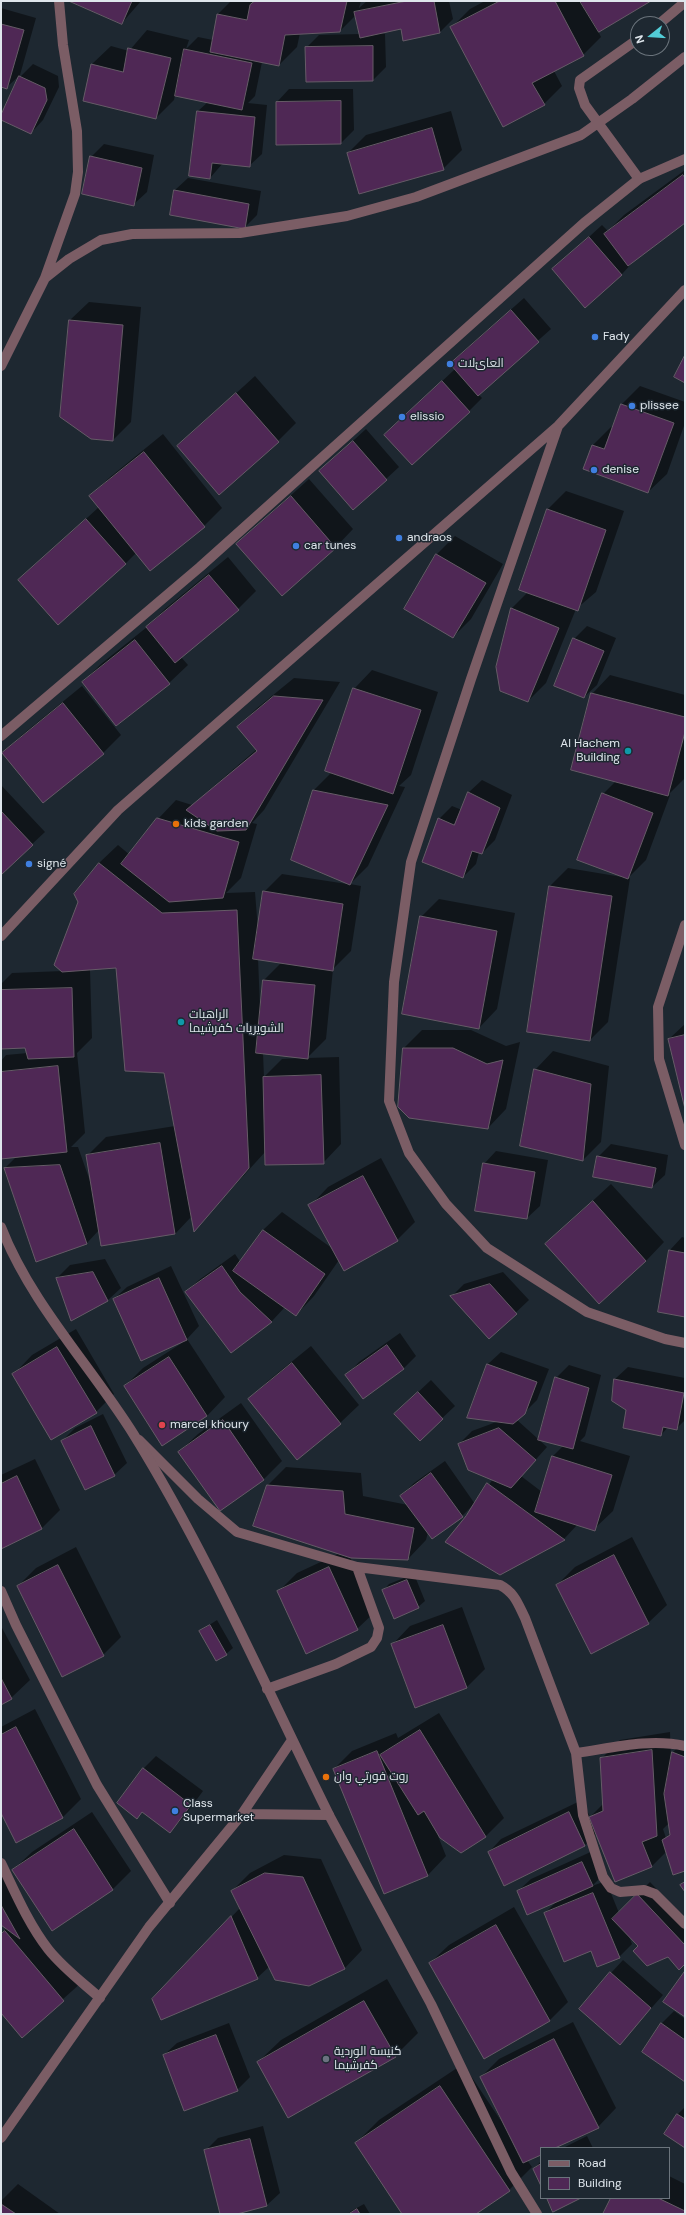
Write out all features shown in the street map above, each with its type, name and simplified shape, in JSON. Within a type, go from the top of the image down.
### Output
[{"type":"street","points":[[1,366],[45,278],[53,252],[70,213],[78,172],[77,131],[63,45],[59,1]]},
{"type":"street","points":[[668,16],[685,2]]},
{"type":"street","points":[[630,45],[580,80],[579,88],[585,105],[623,155],[639,179]]},
{"type":"street","points":[[45,278],[69,259],[101,240],[132,234],[240,233],[347,216],[416,196],[581,135],[685,57]]},
{"type":"street","points":[[1,736],[200,567],[467,326],[584,223],[639,179],[685,159]]},
{"type":"street","points":[[1,936],[118,810],[558,426],[685,290]]},
{"type":"street","points":[[558,426],[478,657],[411,862],[394,982],[389,1101],[409,1153],[446,1204],[487,1248],[587,1312],[664,1339],[685,1343]]},
{"type":"street","points":[[685,925],[658,1007],[659,1059],[685,1145]]},
{"type":"street","points":[[1,1227],[4,1242],[22,1273],[134,1435],[206,1561],[329,1815],[431,2004],[511,2172],[537,2214]]},
{"type":"street","points":[[134,1435],[198,1499],[237,1532],[357,1567],[500,1586],[509,1590],[516,1598],[525,1618],[576,1753],[583,1815],[603,1877],[611,1888],[620,1892],[644,1890],[655,1894],[685,1924]]},
{"type":"street","points":[[267,1689],[336,1664],[372,1646],[377,1638],[379,1628],[357,1567]]},
{"type":"street","points":[[1,1591],[23,1640],[97,1785],[170,1903]]},
{"type":"street","points":[[1,2138],[149,1927],[242,1814],[292,1740]]},
{"type":"street","points":[[576,1753],[644,1743],[667,1742],[685,1746]]},
{"type":"street","points":[[242,1814],[329,1815]]},
{"type":"street","points":[[1,1863],[27,1918],[48,1949],[60,1962],[100,1998]]},
{"type":"building","points":[[69,1],[132,1],[122,24]]},
{"type":"building","points":[[255,1],[347,1],[340,32],[285,35],[279,66],[210,52],[217,14],[247,20],[250,5]]},
{"type":"building","points":[[407,1],[434,1],[440,33],[403,41],[401,29],[360,38],[354,12]]},
{"type":"building","points":[[500,1],[555,1],[584,56],[532,83],[545,105],[503,127],[450,27]]},
{"type":"building","points":[[580,1],[651,1],[599,32]]},
{"type":"building","points":[[1,24],[24,30],[7,89],[1,87]]},
{"type":"building","points":[[373,46],[373,81],[306,82],[305,47]]},
{"type":"building","points":[[128,48],[171,58],[156,119],[83,101],[91,64],[123,72]]},
{"type":"building","points":[[184,49],[252,63],[242,110],[175,96]]},
{"type":"building","points":[[19,76],[45,88],[47,100],[31,134],[1,120],[1,115]]},
{"type":"building","points":[[341,101],[341,144],[276,145],[276,102]]},
{"type":"building","points":[[197,111],[255,117],[250,167],[212,163],[210,179],[189,176]]},
{"type":"building","points":[[432,128],[444,170],[359,194],[347,153]]},
{"type":"building","points":[[90,156],[142,168],[134,206],[82,194]]},
{"type":"building","points":[[683,175],[685,178],[685,223],[628,266],[604,234]]},
{"type":"building","points":[[174,190],[249,204],[245,229],[170,215]]},
{"type":"building","points":[[589,237],[622,275],[585,308],[552,269]]},
{"type":"building","points":[[511,310],[539,342],[478,396],[450,364]]},
{"type":"building","points":[[69,320],[123,325],[113,441],[91,439],[60,417]]},
{"type":"building","points":[[685,355],[685,383],[674,377]]},
{"type":"building","points":[[442,381],[470,412],[412,465],[384,435]]},
{"type":"building","points":[[236,393],[279,442],[219,495],[177,446]]},
{"type":"building","points":[[621,404],[674,423],[648,493],[583,469],[592,445],[604,449]]},
{"type":"building","points":[[353,441],[387,480],[353,510],[319,471]]},
{"type":"building","points":[[144,452],[205,527],[150,571],[89,496]]},
{"type":"building","points":[[291,496],[336,548],[282,596],[236,544]]},
{"type":"building","points":[[547,509],[606,530],[578,611],[519,590]]},
{"type":"building","points":[[86,519],[126,564],[58,625],[18,580]]},
{"type":"building","points":[[436,554],[486,583],[453,638],[404,609]]},
{"type":"building","points":[[209,575],[239,610],[175,663],[146,627]]},
{"type":"building","points":[[511,608],[559,628],[528,702],[500,691],[496,667]]},
{"type":"building","points":[[573,638],[604,651],[584,698],[554,686]]},
{"type":"building","points":[[135,640],[170,684],[116,726],[82,682]]},
{"type":"building","points":[[353,688],[421,710],[393,794],[325,771]]},
{"type":"building","name":"Al Hachem Building","points":[[591,693],[685,717],[685,732],[668,796],[571,770]]},
{"type":"building","points":[[274,696],[323,700],[246,830],[217,831],[186,810],[257,751],[237,727]]},
{"type":"building","points":[[63,703],[104,754],[43,803],[2,753]]},
{"type":"building","points":[[313,790],[388,805],[350,885],[291,860]]},
{"type":"building","points":[[468,792],[500,808],[482,854],[472,851],[463,878],[422,862],[438,818],[454,825]]},
{"type":"building","points":[[602,793],[653,813],[628,879],[577,860]]},
{"type":"building","points":[[1,811],[33,845],[1,875]]},
{"type":"building","points":[[157,818],[239,842],[223,898],[169,902],[121,864]]},
{"type":"building","name":"الراهبات الشويريات كفرشيما","points":[[99,863],[162,913],[237,910],[249,1168],[194,1232],[164,1073],[125,1071],[116,968],[62,972],[54,965],[78,902],[74,894]]},
{"type":"building","points":[[549,886],[612,896],[590,1041],[527,1032]]},
{"type":"building","points":[[263,891],[343,904],[333,971],[253,959]]},
{"type":"building","points":[[420,916],[497,931],[479,1029],[402,1014]]},
{"type":"building","points":[[263,980],[315,985],[308,1059],[256,1053]]},
{"type":"building","points":[[72,988],[74,1057],[28,1059],[25,1048],[1,1049],[1,990]]},
{"type":"building","points":[[685,1035],[685,1109],[668,1039]]},
{"type":"building","points":[[403,1048],[453,1048],[487,1064],[503,1060],[488,1129],[409,1118],[398,1107]]},
{"type":"building","points":[[58,1066],[67,1152],[1,1159],[1,1072]]},
{"type":"building","points":[[534,1069],[591,1084],[583,1161],[520,1146]]},
{"type":"building","points":[[321,1075],[324,1164],[265,1165],[263,1077]]},
{"type":"building","points":[[160,1143],[175,1234],[101,1246],[86,1155]]},
{"type":"building","points":[[597,1156],[656,1168],[652,1188],[593,1177]]},
{"type":"building","points":[[483,1163],[535,1172],[527,1219],[475,1211]]},
{"type":"building","points":[[60,1165],[87,1244],[36,1262],[4,1168]]},
{"type":"building","points":[[363,1176],[398,1241],[344,1271],[308,1205]]},
{"type":"building","points":[[593,1201],[646,1261],[599,1304],[545,1244]]},
{"type":"building","points":[[263,1230],[325,1274],[296,1316],[233,1271]]},
{"type":"building","points":[[669,1250],[685,1253],[685,1317],[658,1312]]},
{"type":"building","points":[[222,1266],[240,1292],[272,1322],[231,1353],[185,1292]]},
{"type":"building","points":[[93,1272],[108,1301],[71,1321],[56,1278]]},
{"type":"building","points":[[159,1278],[187,1340],[141,1361],[113,1299]]},
{"type":"building","points":[[490,1284],[517,1314],[489,1339],[450,1296]]},
{"type":"building","points":[[387,1345],[404,1369],[363,1399],[345,1375]]},
{"type":"building","points":[[57,1347],[97,1413],[51,1440],[12,1374]]},
{"type":"building","points":[[169,1357],[207,1416],[162,1446],[124,1386]]},
{"type":"building","points":[[292,1363],[341,1424],[297,1460],[248,1399]]},
{"type":"building","points":[[487,1364],[537,1382],[525,1414],[513,1424],[467,1418]]},
{"type":"building","points":[[555,1377],[589,1388],[573,1449],[538,1440]]},
{"type":"building","points":[[614,1379],[684,1393],[677,1430],[663,1427],[661,1436],[623,1428],[626,1410],[612,1401]]},
{"type":"building","points":[[418,1392],[443,1419],[420,1441],[394,1414]]},
{"type":"building","points":[[223,1420],[264,1480],[220,1511],[178,1452]]},
{"type":"building","points":[[91,1426],[115,1476],[85,1490],[61,1441]]},
{"type":"building","points":[[499,1428],[536,1460],[511,1488],[468,1470],[458,1444]]},
{"type":"building","points":[[552,1456],[612,1475],[595,1531],[535,1512]]},
{"type":"building","points":[[431,1473],[463,1517],[432,1539],[400,1496]]},
{"type":"building","points":[[17,1476],[42,1529],[1,1549],[1,1484]]},
{"type":"building","points":[[487,1483],[565,1540],[500,1575],[445,1542],[466,1516]]},
{"type":"building","points":[[267,1485],[343,1491],[345,1514],[414,1528],[408,1560],[351,1558],[253,1526]]},
{"type":"building","points":[[614,1555],[649,1624],[591,1654],[556,1585]]},
{"type":"building","points":[[58,1565],[104,1656],[62,1677],[17,1586]]},
{"type":"building","points":[[329,1567],[358,1630],[306,1654],[277,1591]]},
{"type":"building","points":[[407,1580],[419,1608],[394,1619],[382,1590]]},
{"type":"building","points":[[210,1625],[227,1655],[216,1661],[199,1631]]},
{"type":"building","points":[[443,1625],[467,1688],[415,1708],[391,1644]]},
{"type":"building","points":[[1,1678],[12,1699],[1,1705]]},
{"type":"building","points":[[16,1727],[63,1818],[16,1843],[1,1813],[1,1735]]},
{"type":"building","points":[[420,1730],[486,1837],[461,1853],[440,1838],[424,1811],[418,1815],[380,1755]]},
{"type":"building","points":[[652,1750],[657,1836],[642,1842],[652,1867],[615,1882],[589,1817],[603,1811],[600,1758]]},
{"type":"building","points":[[377,1751],[428,1876],[384,1894],[333,1769]]},
{"type":"building","points":[[672,1752],[685,1757],[685,1871],[673,1875],[662,1840],[670,1835],[664,1794]]},
{"type":"building","points":[[143,1768],[191,1805],[170,1833],[142,1812],[137,1819],[117,1803]]},
{"type":"building","points":[[569,1812],[585,1846],[504,1886],[488,1852]]},
{"type":"building","points":[[74,1829],[113,1890],[52,1931],[12,1870]]},
{"type":"building","points":[[582,1862],[593,1886],[527,1915],[517,1891]]},
{"type":"building","points":[[265,1873],[303,1877],[345,1969],[309,1986],[275,1980],[231,1891]]},
{"type":"building","points":[[685,1882],[685,1892],[680,1885]]},
{"type":"building","points":[[593,1893],[620,1958],[597,1967],[591,1951],[564,1962],[544,1913]]},
{"type":"building","points":[[637,1894],[685,1945],[685,1964],[679,1970],[668,1957],[647,1966],[633,1951],[638,1946],[612,1919]]},
{"type":"building","points":[[1,1905],[20,1939],[1,1925]]},
{"type":"building","points":[[231,1916],[258,1979],[161,2020],[152,1999]]},
{"type":"building","points":[[496,1925],[550,2021],[484,2059],[429,1963]]},
{"type":"building","points":[[5,1931],[64,2001],[22,2038],[1,2013],[1,1934]]},
{"type":"building","points":[[685,1971],[685,2017],[663,2002]]},
{"type":"building","points":[[610,1972],[651,2008],[620,2045],[579,2009]]},
{"type":"building","name":"كنيسة الوردية كفرشيما","points":[[364,2001],[396,2057],[288,2118],[257,2062]]},
{"type":"building","points":[[661,2023],[685,2040],[685,2082],[642,2052]]},
{"type":"building","points":[[216,2035],[238,2091],[184,2111],[163,2055]]},
{"type":"building","points":[[554,2039],[599,2128],[557,2147],[540,2147],[540,2155],[523,2163],[480,2077]]},
{"type":"building","points":[[440,2086],[510,2191],[476,2214],[402,2214],[355,2143]]},
{"type":"building","points":[[677,2114],[685,2119],[685,2148],[664,2134]]},
{"type":"building","points":[[250,2139],[267,2206],[237,2214],[220,2214],[204,2150]]},
{"type":"building","points":[[540,2165],[540,2184],[533,2169]]},
{"type":"building","points":[[547,2199],[579,2199],[553,2212]]},
{"type":"building","points":[[610,2199],[660,2199],[685,2211],[684,2214],[603,2214]]},
{"type":"building","points":[[1,2204],[16,2214],[1,2214]]},
{"type":"building","points":[[357,2209],[360,2214],[349,2214]]},
{"type":"place","name":"Fady","points":[[595,337]]},
{"type":"place","name":"العائﻻت","points":[[450,364]]},
{"type":"place","name":"plissee","points":[[632,406]]},
{"type":"place","name":"elissio","points":[[402,417]]},
{"type":"place","name":"denise","points":[[594,470]]},
{"type":"place","name":"andraos","points":[[399,538]]},
{"type":"place","name":"car tunes","points":[[296,546]]},
{"type":"place","name":"Al Hachem Building","points":[[628,751]]},
{"type":"place","name":"kids garden","points":[[176,824]]},
{"type":"place","name":"signé","points":[[29,864]]},
{"type":"place","name":"الراهبات الشويريات كفرشيما","points":[[181,1022]]},
{"type":"place","name":"marcel khoury","points":[[162,1425]]},
{"type":"place","name":"روت فورتي وان","points":[[326,1777]]},
{"type":"place","name":"Class Supermarket","points":[[175,1811]]},
{"type":"place","name":"كنيسة الوردية كفرشيما","points":[[326,2059]]}]
